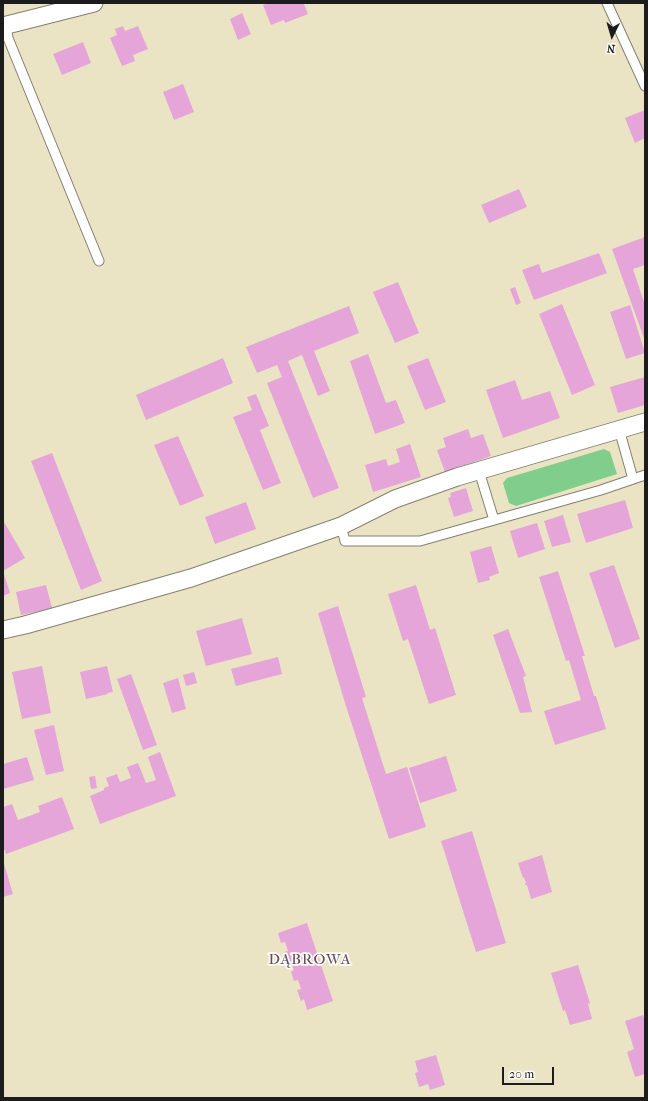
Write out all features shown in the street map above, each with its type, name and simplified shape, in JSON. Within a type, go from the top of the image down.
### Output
[{"type":"street","points":[[4,25],[94,3]]},
{"type":"street","points":[[3,630],[191,578],[341,526],[395,499],[479,471],[645,422]]},
{"type":"lane","points":[[607,3],[645,86]]},
{"type":"lane","points":[[4,25],[99,261]]},
{"type":"lane","points":[[619,429],[633,479]]},
{"type":"lane","points":[[479,471],[494,520]]},
{"type":"lane","points":[[341,526],[345,541],[420,541],[600,490],[645,475]]},
{"type":"green space","points":[[604,449],[610,452],[617,474],[516,506],[509,503],[503,483],[507,478]]},
{"type":"building","points":[[268,3],[305,3],[304,4],[308,14],[285,23],[284,20],[271,25],[263,5]]},
{"type":"building","points":[[242,13],[251,34],[238,40],[230,19]]},
{"type":"building","points":[[123,26],[125,31],[138,26],[148,49],[133,55],[135,61],[122,66],[110,38],[117,35],[115,29]]},
{"type":"building","points":[[83,42],[91,63],[62,75],[53,54]]},
{"type":"building","points":[[183,84],[194,112],[174,120],[163,92]]},
{"type":"building","points":[[645,110],[645,138],[635,143],[625,118]]},
{"type":"building","points":[[519,189],[527,207],[489,223],[481,205]]},
{"type":"building","points":[[645,237],[645,265],[633,269],[645,305],[645,341],[612,249]]},
{"type":"building","points":[[599,253],[607,273],[534,300],[522,270],[539,264],[542,273]]},
{"type":"building","points":[[398,282],[419,333],[395,343],[373,292]]},
{"type":"building","points":[[515,287],[521,303],[516,305],[510,289]]},
{"type":"building","points":[[562,304],[595,385],[572,395],[539,314]]},
{"type":"building","points":[[630,305],[645,353],[626,359],[610,312]]},
{"type":"building","points":[[349,306],[359,333],[314,351],[330,391],[318,396],[302,355],[288,361],[339,488],[313,498],[267,383],[282,377],[277,365],[257,373],[246,347]]},
{"type":"building","points":[[368,354],[386,403],[396,400],[405,423],[375,434],[350,361]]},
{"type":"building","points":[[223,358],[233,383],[146,420],[136,395]]},
{"type":"building","points":[[428,358],[446,402],[425,410],[407,366]]},
{"type":"building","points":[[645,377],[645,405],[618,413],[610,387]]},
{"type":"building","points":[[515,380],[522,400],[550,391],[560,418],[503,438],[486,390]]},
{"type":"building","points":[[256,394],[269,426],[260,430],[281,483],[263,490],[233,417],[252,410],[247,397]]},
{"type":"building","points":[[468,429],[471,438],[483,434],[491,456],[445,472],[437,450],[446,447],[443,438]]},
{"type":"building","points":[[178,436],[204,496],[180,506],[154,445]]},
{"type":"building","points":[[410,444],[421,477],[373,492],[365,465],[386,459],[388,466],[400,462],[396,449]]},
{"type":"building","points":[[52,453],[102,581],[81,590],[31,461]]},
{"type":"building","points":[[466,488],[473,511],[454,517],[448,498],[451,497],[450,493]]},
{"type":"building","points":[[625,500],[633,528],[586,543],[577,514]]},
{"type":"building","points":[[246,502],[256,529],[215,544],[205,517]]},
{"type":"building","points":[[563,515],[571,542],[552,547],[544,521]]},
{"type":"building","points":[[3,520],[25,558],[3,571]]},
{"type":"building","points":[[537,523],[545,549],[518,558],[510,531]]},
{"type":"building","points":[[491,546],[499,573],[489,577],[490,580],[478,583],[470,552]]},
{"type":"building","points":[[614,565],[640,639],[615,648],[589,573]]},
{"type":"building","points":[[3,571],[10,593],[3,596]]},
{"type":"building","points":[[558,571],[585,656],[582,656],[594,696],[596,696],[606,729],[555,745],[544,711],[581,700],[569,660],[566,661],[539,577]]},
{"type":"building","points":[[46,585],[52,608],[21,615],[16,592]]},
{"type":"building","points":[[416,585],[430,630],[435,628],[456,695],[429,704],[408,639],[403,641],[388,594]]},
{"type":"building","points":[[338,606],[366,697],[362,698],[386,774],[407,767],[426,827],[389,839],[345,703],[318,613]]},
{"type":"building","points":[[242,618],[252,654],[206,666],[196,631]]},
{"type":"building","points":[[508,629],[526,676],[523,677],[532,712],[520,713],[493,635]]},
{"type":"building","points":[[278,657],[282,674],[236,686],[231,669]]},
{"type":"building","points":[[42,666],[51,713],[22,719],[12,672]]},
{"type":"building","points":[[107,666],[113,692],[86,699],[80,672]]},
{"type":"building","points":[[194,672],[197,683],[186,686],[183,675]]},
{"type":"building","points":[[131,674],[157,745],[143,750],[117,679]]},
{"type":"building","points":[[178,678],[186,709],[172,713],[163,683]]},
{"type":"building","points":[[54,725],[64,771],[46,775],[34,730]]},
{"type":"building","points":[[160,752],[176,796],[100,824],[90,796],[104,790],[104,788],[109,786],[106,778],[117,774],[120,782],[131,778],[127,767],[138,763],[146,783],[156,780],[148,757]]},
{"type":"building","points":[[446,756],[457,791],[420,803],[409,768]]},
{"type":"building","points":[[27,757],[34,780],[3,789],[3,764]]},
{"type":"building","points":[[95,776],[97,788],[91,789],[89,777]]},
{"type":"building","points":[[62,797],[74,829],[6,854],[3,846],[3,807],[12,804],[18,820],[40,812],[38,806]]},
{"type":"building","points":[[472,831],[506,943],[476,952],[441,841]]},
{"type":"building","points":[[542,855],[552,892],[531,899],[518,863]]},
{"type":"building","points":[[3,860],[13,894],[3,897]]},
{"type":"building","points":[[307,923],[333,1001],[307,1010],[304,999],[301,1001],[297,990],[301,989],[298,980],[294,981],[291,972],[294,970],[291,961],[288,962],[284,952],[288,951],[285,942],[281,943],[278,933]]},
{"type":"building","points":[[578,965],[590,1003],[588,1004],[592,1019],[570,1025],[565,1010],[563,1011],[551,973]]},
{"type":"building","points":[[643,1015],[645,1021],[645,1074],[635,1077],[627,1052],[634,1049],[625,1021]]},
{"type":"building","points":[[436,1055],[445,1085],[430,1090],[428,1084],[419,1087],[415,1073],[418,1072],[415,1061]]},
{"type":"district","name":"DĄBROWA","points":[[310,960]]}]
